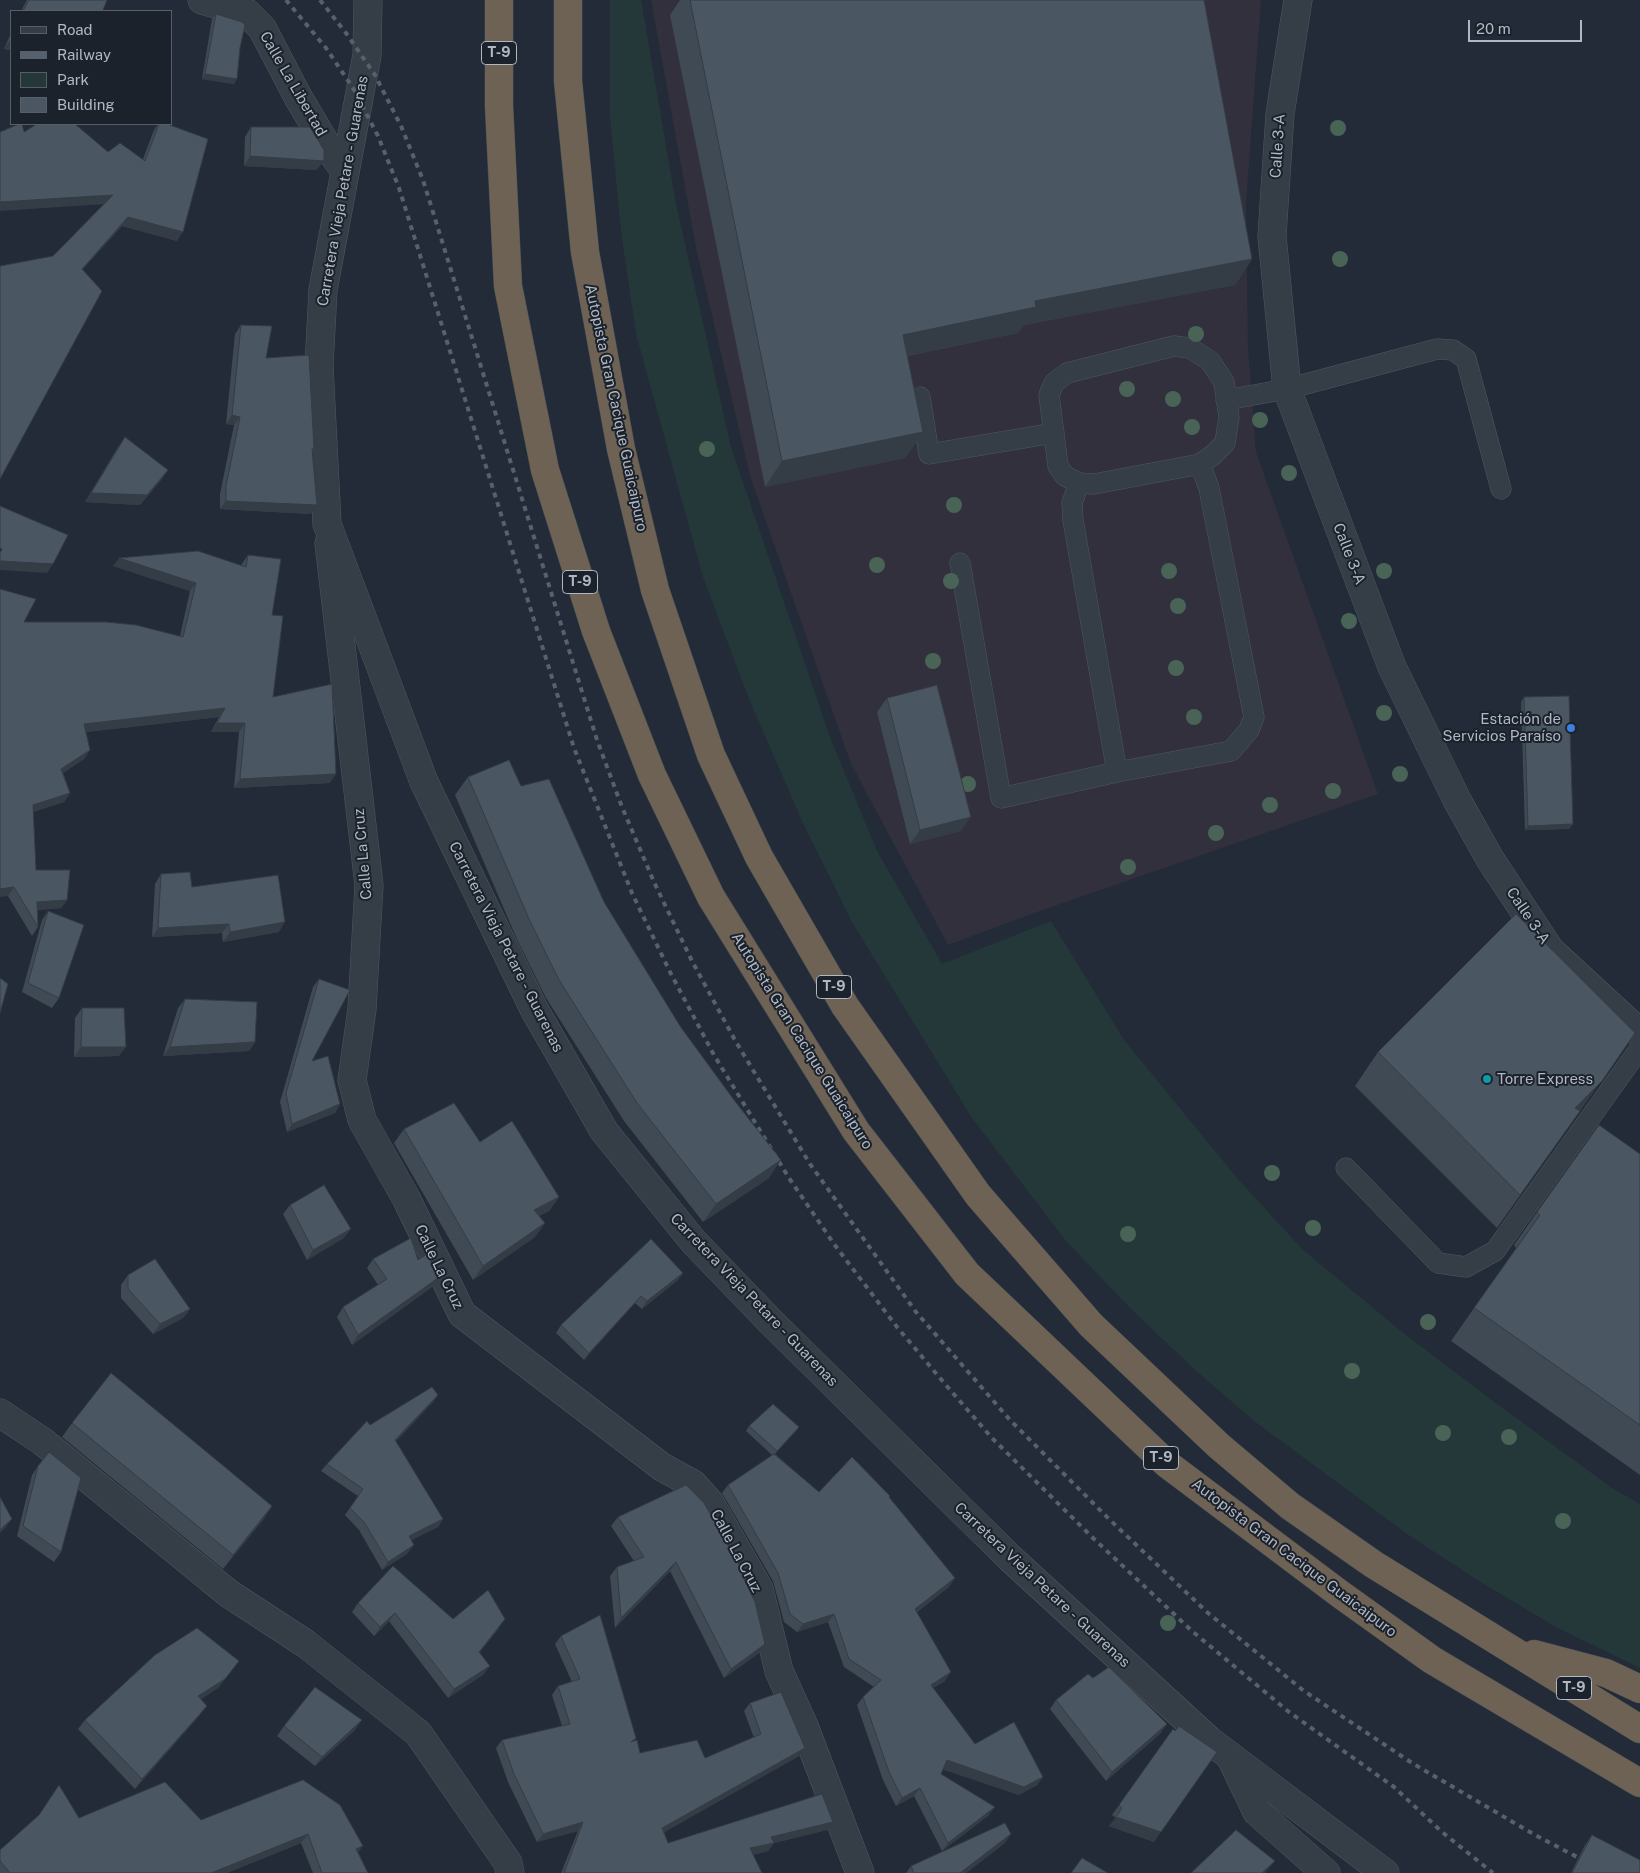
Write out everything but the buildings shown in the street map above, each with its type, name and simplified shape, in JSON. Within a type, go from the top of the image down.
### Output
[{"type":"highway","name":"Autopista Gran Cacique Guaicaipuro","points":[[499,0],[499,106],[508,286],[545,470],[596,631],[652,775],[711,897],[856,1131],[967,1274],[1167,1464],[1340,1594],[1432,1660],[1640,1783]]},
{"type":"highway","name":"Autopista Gran Cacique Guaicaipuro","points":[[568,0],[568,81],[585,252],[621,449],[655,590],[711,755],[759,857],[845,1006],[978,1195],[1091,1325],[1219,1446],[1290,1506],[1373,1564],[1640,1729]]},
{"type":"highway","points":[[1508,1647],[1606,1672],[1640,1689]]},
{"type":"street","name":"Calle La Libertad","points":[[202,0],[247,13],[262,28],[298,97],[327,146],[345,171]]},
{"type":"street","name":"Carretera Vieja Petare - Guarenas","points":[[368,0],[367,55],[323,290],[319,351],[327,524],[424,782],[534,1009],[604,1131],[693,1241],[770,1321],[1010,1558],[1210,1741],[1385,1873]]},
{"type":"street","name":"Calle 3-A","points":[[1298,0],[1280,114],[1272,236],[1287,390],[1392,667],[1462,808],[1490,859],[1550,950],[1640,1033]]},
{"type":"street","name":"Calle La Cruz","points":[[327,524],[369,886],[362,1009],[352,1080],[362,1120],[406,1198],[462,1314],[662,1467],[694,1484],[710,1503],[759,1589],[779,1671],[804,1726],[860,1873]]},
{"type":"street","points":[[0,1413],[42,1441],[228,1593],[306,1644],[418,1733],[508,1864],[510,1873]]},
{"type":"street","points":[[1230,1756],[1257,1812],[1326,1873]]},
{"type":"lane","points":[[1174,346],[1190,348],[1210,361],[1224,382],[1229,417],[1225,443],[1200,464],[1094,484],[1079,483],[1065,476],[1058,466],[1054,433],[1049,395],[1054,383],[1067,373],[1174,346]]},
{"type":"lane","points":[[1226,400],[1287,390],[1437,349],[1453,350],[1466,359],[1501,489]]},
{"type":"lane","points":[[920,397],[929,454],[1054,433]]},
{"type":"lane","points":[[960,563],[1001,798],[1117,772],[1231,751],[1249,730],[1254,717],[1209,488],[1200,464]]},
{"type":"lane","points":[[1079,483],[1072,503],[1073,520],[1117,772]]},
{"type":"lane","points":[[1346,1168],[1438,1263],[1466,1267],[1495,1251],[1640,1048]]},
{"type":"shaded area","points":[[651,0],[1261,0],[1246,204],[1248,347],[1256,452],[1378,794],[1037,912],[948,945],[851,764],[750,476],[696,248]]},
{"type":"green space","points":[[610,0],[641,0],[676,204],[731,447],[830,737],[877,851],[942,964],[1051,921],[1124,1040],[1237,1178],[1303,1250],[1406,1335],[1493,1401],[1612,1488],[1640,1504],[1640,1668],[1554,1626],[1479,1581],[1410,1536],[1254,1421],[1193,1368],[1130,1308],[1066,1241],[972,1118],[852,922],[803,823],[749,699],[703,577],[636,334],[621,231],[610,117]]},
{"type":"railway","points":[[286,0],[326,48],[353,88],[378,136],[399,188],[574,748],[632,893],[670,972],[714,1055],[789,1178],[834,1244],[897,1327],[945,1384],[992,1438],[1093,1538],[1192,1631],[1289,1712],[1394,1787],[1442,1832],[1493,1873]]},
{"type":"railway","points":[[320,0],[375,75],[401,126],[423,180],[597,740],[622,807],[654,882],[692,961],[736,1042],[810,1164],[916,1312],[1010,1420],[1110,1520],[1208,1613],[1304,1691],[1412,1763],[1535,1835],[1579,1858]]},
{"type":"place","name":"Estación de Servicios Paraíso","points":[[1571,728]]},
{"type":"place","name":"Torre Express","points":[[1487,1079]]}]
